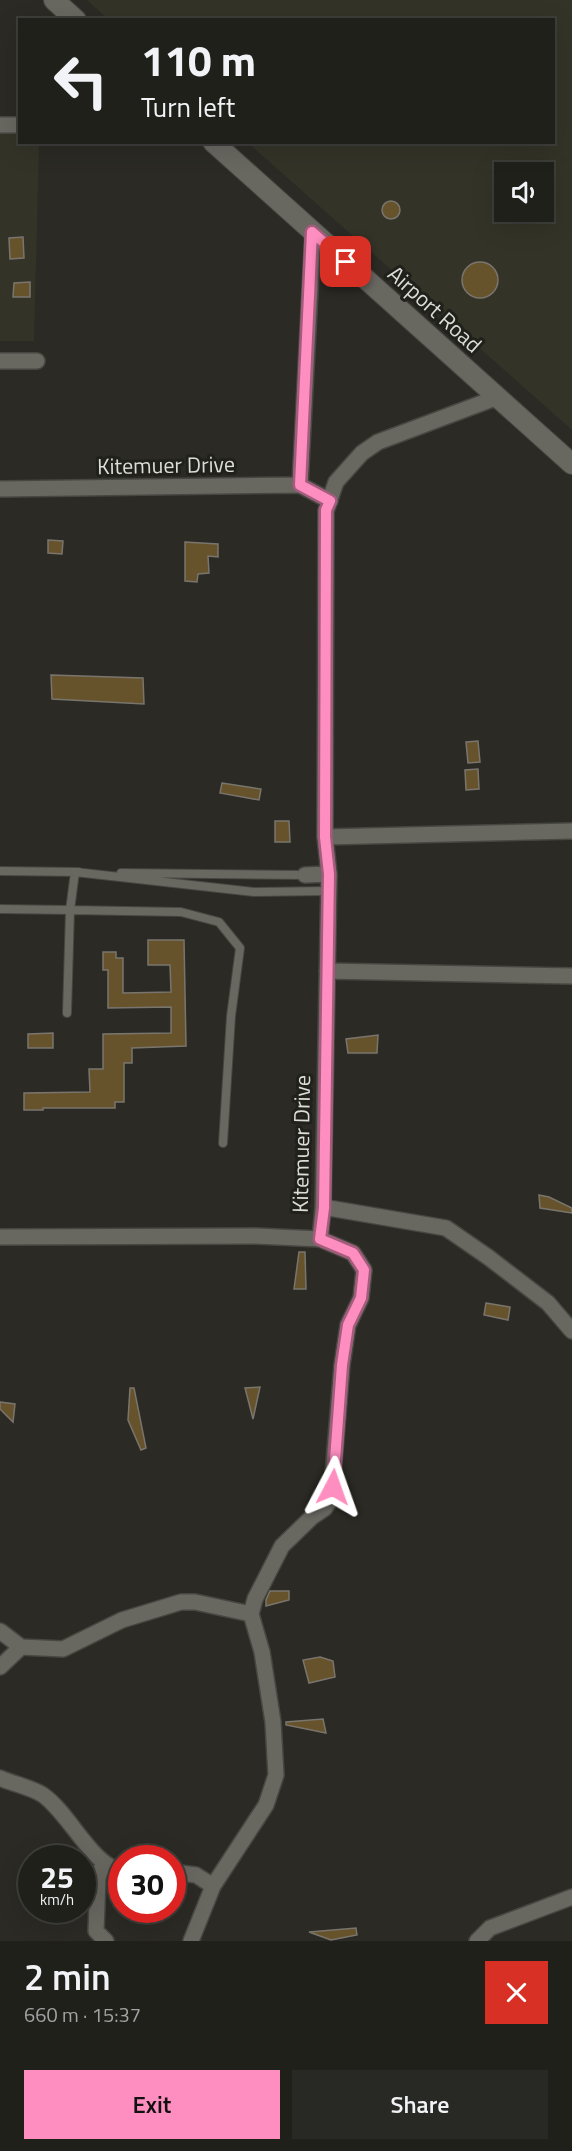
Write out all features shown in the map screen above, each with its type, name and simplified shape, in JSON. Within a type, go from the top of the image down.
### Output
[{"type":"street","points":[[54,0],[74,18]]},
{"type":"street","points":[[0,125],[18,125]]},
{"type":"street","name":"Airport Road","points":[[215,144],[572,464]]},
{"type":"street","points":[[300,485],[312,232]]},
{"type":"street","points":[[0,361],[38,361]]},
{"type":"street","name":"Kitemuer Drive","points":[[0,1237],[256,1236],[320,1239],[324,1208],[329,874],[325,837],[326,510],[336,482],[362,453],[378,442],[498,397]]},
{"type":"street","name":"Kitemuer Drive","points":[[0,489],[300,485],[330,501]]},
{"type":"street","points":[[325,837],[572,831]]},
{"type":"street","points":[[305,875],[329,874]]},
{"type":"street","points":[[327,971],[572,976]]},
{"type":"street","points":[[324,1208],[446,1228],[489,1257],[548,1303],[572,1331]]},
{"type":"street","points":[[191,1941],[213,1886],[266,1806],[276,1775],[273,1722],[262,1652],[251,1614],[255,1599],[282,1546],[312,1517],[325,1508],[331,1498],[342,1365],[348,1325],[361,1298],[364,1270],[353,1253],[320,1239]]},
{"type":"street","points":[[0,1630],[21,1647],[63,1649],[122,1620],[181,1602],[195,1602],[251,1614]]},
{"type":"street","points":[[0,1667],[21,1647]]},
{"type":"street","points":[[0,1778],[42,1795],[60,1811],[103,1864],[108,1866]]},
{"type":"street","points":[[103,1864],[98,1878],[96,1931],[106,1941]]},
{"type":"street","points":[[186,1874],[196,1875],[213,1886]]},
{"type":"street","points":[[477,1941],[490,1928],[572,1897]]},
{"type":"lane","points":[[0,871],[305,875]]},
{"type":"lane","points":[[75,872],[254,891],[328,891]]},
{"type":"lane","points":[[67,1013],[70,910],[75,872]]},
{"type":"lane","points":[[0,909],[181,912],[219,922],[240,948],[231,1016],[223,1143]]},
{"type":"shaded area","points":[[87,0],[572,0],[572,430],[249,144],[555,144],[555,18],[107,18]]},
{"type":"shaded area","points":[[0,130],[18,130],[18,144],[39,144],[34,341],[0,341]]},
{"type":"building","points":[[387,201],[395,201],[400,206],[398,217],[387,219],[382,214],[382,206]]},
{"type":"building","points":[[23,237],[24,258],[10,259],[9,238]]},
{"type":"building","points":[[480,262],[493,267],[498,280],[493,293],[480,298],[467,293],[462,280],[467,267]]},
{"type":"building","points":[[30,282],[30,297],[13,297],[14,283]]},
{"type":"building","points":[[48,540],[63,541],[62,554],[48,553]]},
{"type":"building","points":[[185,542],[218,544],[218,557],[208,556],[209,573],[198,574],[197,582],[185,581]]},
{"type":"building","points":[[51,675],[143,678],[144,704],[52,699]]},
{"type":"building","points":[[478,741],[480,762],[468,763],[466,742]]},
{"type":"building","points":[[478,769],[479,789],[466,790],[465,770]]},
{"type":"building","points":[[222,783],[261,789],[259,800],[220,793]]},
{"type":"building","points":[[275,821],[289,821],[290,842],[275,842]]},
{"type":"building","points":[[148,940],[184,940],[186,1046],[132,1048],[132,1063],[124,1063],[124,1102],[115,1102],[115,1108],[24,1110],[24,1093],[90,1092],[89,1069],[103,1069],[103,1034],[171,1033],[171,1007],[108,1008],[108,970],[103,970],[103,952],[116,952],[116,958],[123,958],[123,993],[171,992],[170,965],[148,965]]},
{"type":"building","points":[[53,1033],[53,1048],[28,1048],[28,1034]]},
{"type":"building","points":[[378,1035],[377,1053],[348,1053],[346,1039]]},
{"type":"building","points":[[539,1195],[549,1197],[572,1208],[572,1213],[540,1208]]},
{"type":"building","points":[[299,1252],[305,1252],[306,1289],[294,1289]]},
{"type":"building","points":[[486,1303],[510,1307],[508,1320],[484,1315]]},
{"type":"building","points":[[260,1387],[253,1419],[245,1388]]},
{"type":"building","points":[[130,1388],[134,1388],[146,1448],[141,1450],[128,1420]]},
{"type":"building","points":[[0,1402],[15,1404],[13,1422],[0,1409]]},
{"type":"building","points":[[270,1591],[289,1591],[289,1600],[266,1606]]},
{"type":"building","points":[[320,1657],[333,1661],[335,1677],[309,1683],[303,1660]]},
{"type":"building","points":[[323,1719],[326,1733],[286,1725],[286,1722]]},
{"type":"building","points":[[356,1928],[357,1935],[331,1940],[309,1932]]},
{"type":"route","points":[[333,1487],[342,1365],[348,1325],[361,1298],[364,1270],[353,1253],[320,1239],[324,1208],[329,874],[325,837],[326,510],[330,501],[300,485],[312,232],[346,262]]}]
